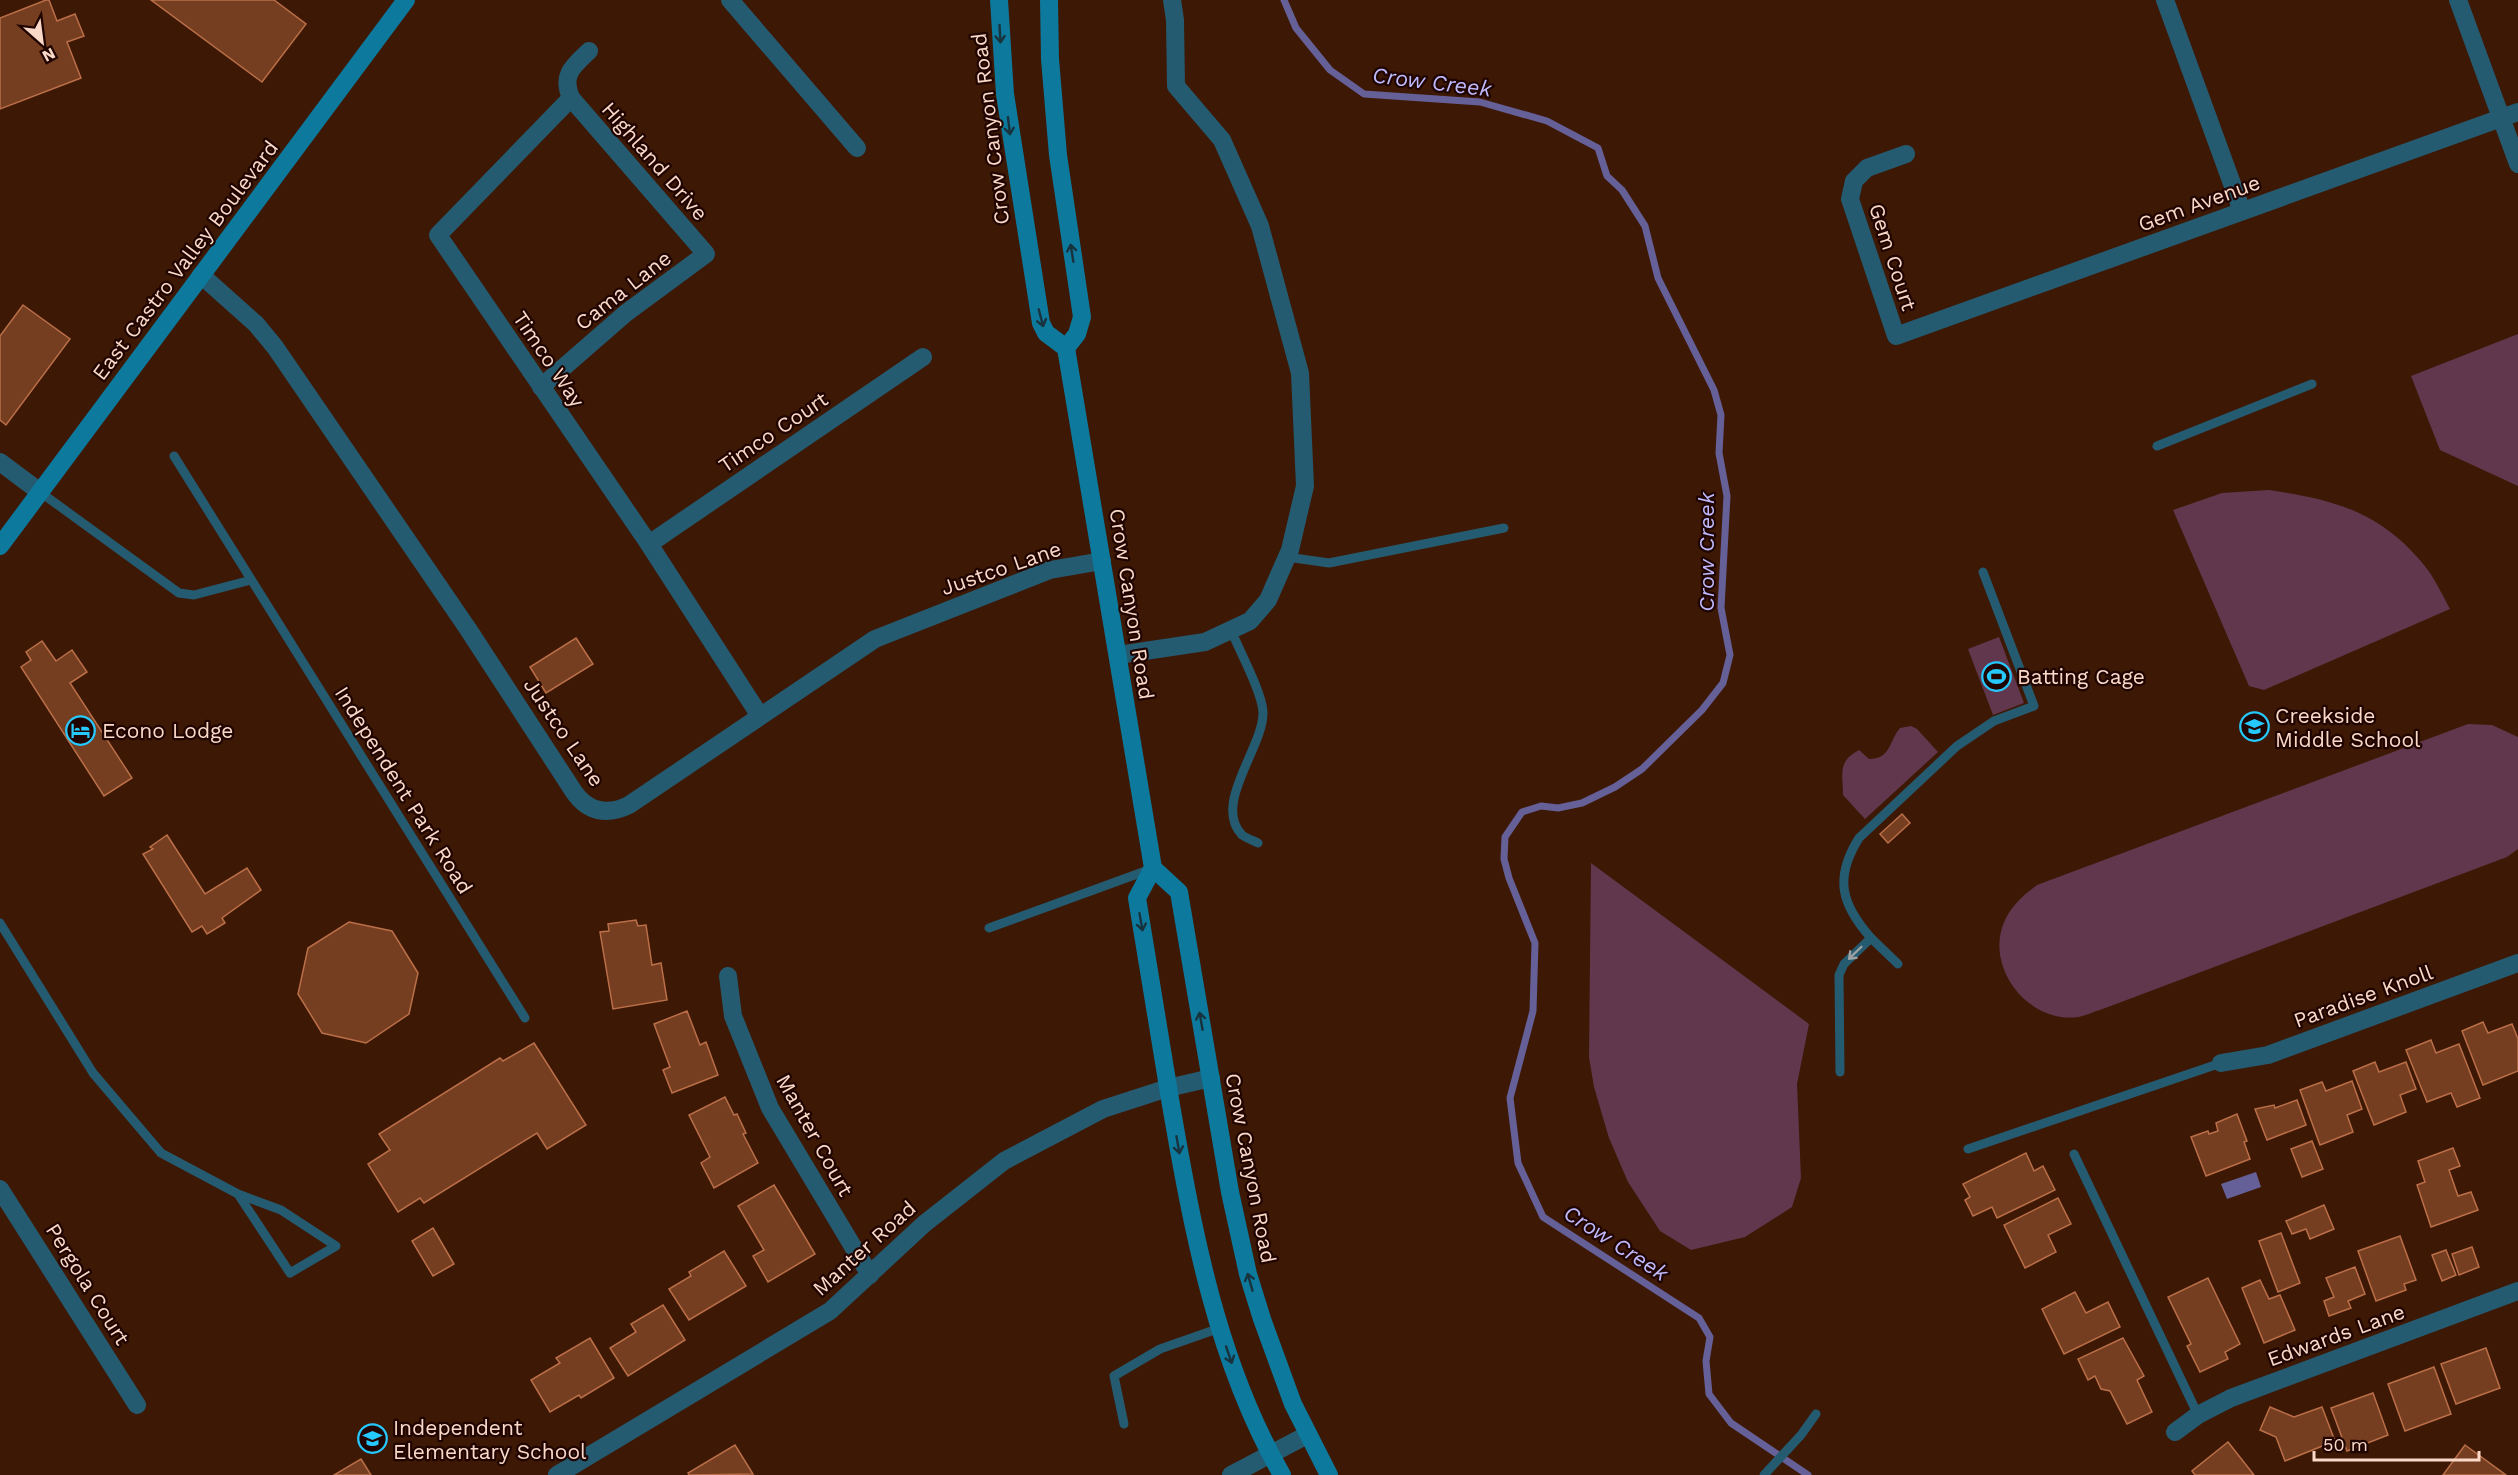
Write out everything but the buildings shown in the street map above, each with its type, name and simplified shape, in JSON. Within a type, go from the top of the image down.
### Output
[{"type":"main road","name":"East Castro Valley Boulevard","points":[[0,546],[406,0]]},
{"type":"main road","name":"Crow Canyon Road","points":[[999,0],[1005,94],[1041,323],[1046,333],[1066,348],[1153,868],[1179,892],[1232,1204],[1248,1274],[1277,1364],[1307,1435],[1329,1475]]},
{"type":"main road","points":[[1049,0],[1050,59],[1058,155],[1083,317],[1077,334],[1066,348]]},
{"type":"main road","points":[[1153,868],[1137,898],[1194,1232],[1220,1328],[1242,1392],[1269,1453],[1282,1475]]},
{"type":"street","points":[[730,0],[857,148]]},
{"type":"street","points":[[1118,655],[1205,642],[1250,621],[1268,600],[1287,557],[1305,486],[1300,373],[1255,216],[1222,140],[1176,86],[1175,20],[1172,0]]},
{"type":"street","points":[[2164,0],[2242,211]]},
{"type":"street","points":[[2458,0],[2510,115],[2518,164]]},
{"type":"street","points":[[571,98],[567,83],[568,71],[589,51]]},
{"type":"street","name":"Highland Drive","points":[[571,98],[706,254]]},
{"type":"street","name":"Timco Way","points":[[571,98],[438,235],[649,544],[759,716]]},
{"type":"street","name":"Gem Avenue","points":[[1896,336],[2510,115]]},
{"type":"street","name":"Gem Court","points":[[1896,336],[1851,199],[1854,181],[1867,168],[1906,154]]},
{"type":"street","name":"Cama Lane","points":[[541,387],[626,313],[706,254]]},
{"type":"street","name":"Justco Lane","points":[[201,275],[256,324],[275,347],[585,805],[600,811],[622,809],[850,654],[893,631],[1050,570],[1102,561]]},
{"type":"street","name":"Timco Court","points":[[649,544],[923,357]]},
{"type":"street","points":[[0,462],[40,492]]},
{"type":"street","name":"Paradise Knoll","points":[[2221,1063],[2268,1055],[2518,963]]},
{"type":"street","name":"Manter Court","points":[[728,976],[733,1016],[770,1108],[870,1275]]},
{"type":"street","name":"Manter Road","points":[[557,1475],[830,1311],[924,1224],[1004,1161],[1103,1109],[1168,1088],[1211,1078]]},
{"type":"street","name":"Pergola Court","points":[[0,1189],[137,1405]]},
{"type":"street","name":"Edwards Lane","points":[[2175,1432],[2198,1415],[2231,1398],[2518,1291]]},
{"type":"street","points":[[1231,1475],[1307,1435]]},
{"type":"lane","points":[[2157,446],[2312,384]]},
{"type":"lane","name":"Independent Park Road","points":[[174,456],[525,1018]]},
{"type":"lane","points":[[40,492],[179,593],[194,595],[251,580]]},
{"type":"lane","points":[[1287,557],[1329,563],[1504,528]]},
{"type":"lane","points":[[1898,964],[1871,938],[1848,908],[1844,891],[1848,855],[1859,838],[1957,746],[1994,721],[2034,706],[1983,572]]},
{"type":"lane","points":[[1231,630],[1263,711],[1261,728],[1232,803],[1233,820],[1242,835],[1258,843]]},
{"type":"lane","points":[[989,928],[1153,868]]},
{"type":"lane","points":[[0,923],[93,1072],[161,1153],[238,1194],[281,1210],[336,1246],[290,1274],[238,1194]]},
{"type":"lane","points":[[1840,1072],[1839,975],[1844,964],[1871,938]]},
{"type":"lane","points":[[1968,1149],[2221,1063]]},
{"type":"lane","points":[[2074,1154],[2198,1415]]},
{"type":"lane","points":[[1124,1424],[1114,1376],[1160,1349],[1220,1328]]},
{"type":"lane","points":[[1764,1475],[1800,1437],[1816,1413]]},
{"type":"shaded area","points":[[2518,334],[2518,486],[2440,450],[2411,376]]},
{"type":"shaded area","points":[[2269,490],[2335,504],[2373,520],[2407,547],[2424,565],[2435,580],[2450,609],[2264,690],[2249,686],[2173,510],[2222,493]]},
{"type":"shaded area","name":"Batting Cage","points":[[1999,637],[2024,703],[1993,715],[1968,649]]},
{"type":"shaded area","points":[[2468,724],[2492,725],[2518,737],[2518,849],[2507,857],[2078,1017],[2059,1017],[2042,1011],[2026,1001],[2014,987],[2005,971],[2000,954],[2000,936],[2006,918],[2020,899],[2037,885]]},
{"type":"shaded area","points":[[1911,726],[1917,729],[1938,752],[1865,819],[1843,795],[1844,764],[1852,754],[1859,750],[1869,759],[1882,756],[1900,728]]},
{"type":"shaded area","points":[[1591,863],[1809,1024],[1797,1084],[1801,1178],[1792,1207],[1745,1237],[1691,1250],[1660,1231],[1628,1182],[1609,1138],[1594,1087],[1589,1057]]},
{"type":"shaded area","points":[[2256,1172],[2261,1187],[2227,1199],[2221,1184]]},
{"type":"waterway","name":"Crow Creek","points":[[1284,0],[1296,28],[1330,70],[1364,94],[1480,102],[1547,121],[1598,148],[1607,176],[1622,190],[1645,226],[1658,278],[1714,390],[1721,415],[1719,453],[1727,496],[1721,608],[1730,655],[1723,683],[1702,710],[1642,769],[1615,787],[1582,803],[1558,808],[1541,806],[1522,812],[1505,837],[1504,859],[1509,878],[1535,943],[1533,1011],[1510,1098],[1518,1163],[1543,1217],[1699,1318],[1710,1337],[1706,1361],[1709,1394],[1731,1423],[1808,1475]]},
{"type":"place","name":"Batting Cage","points":[[1996,676]]},
{"type":"place","name":"Creekside Middle School","points":[[2254,727]]},
{"type":"place","name":"Econo Lodge","points":[[81,730]]},
{"type":"place","name":"Independent Elementary School","points":[[372,1439]]}]
